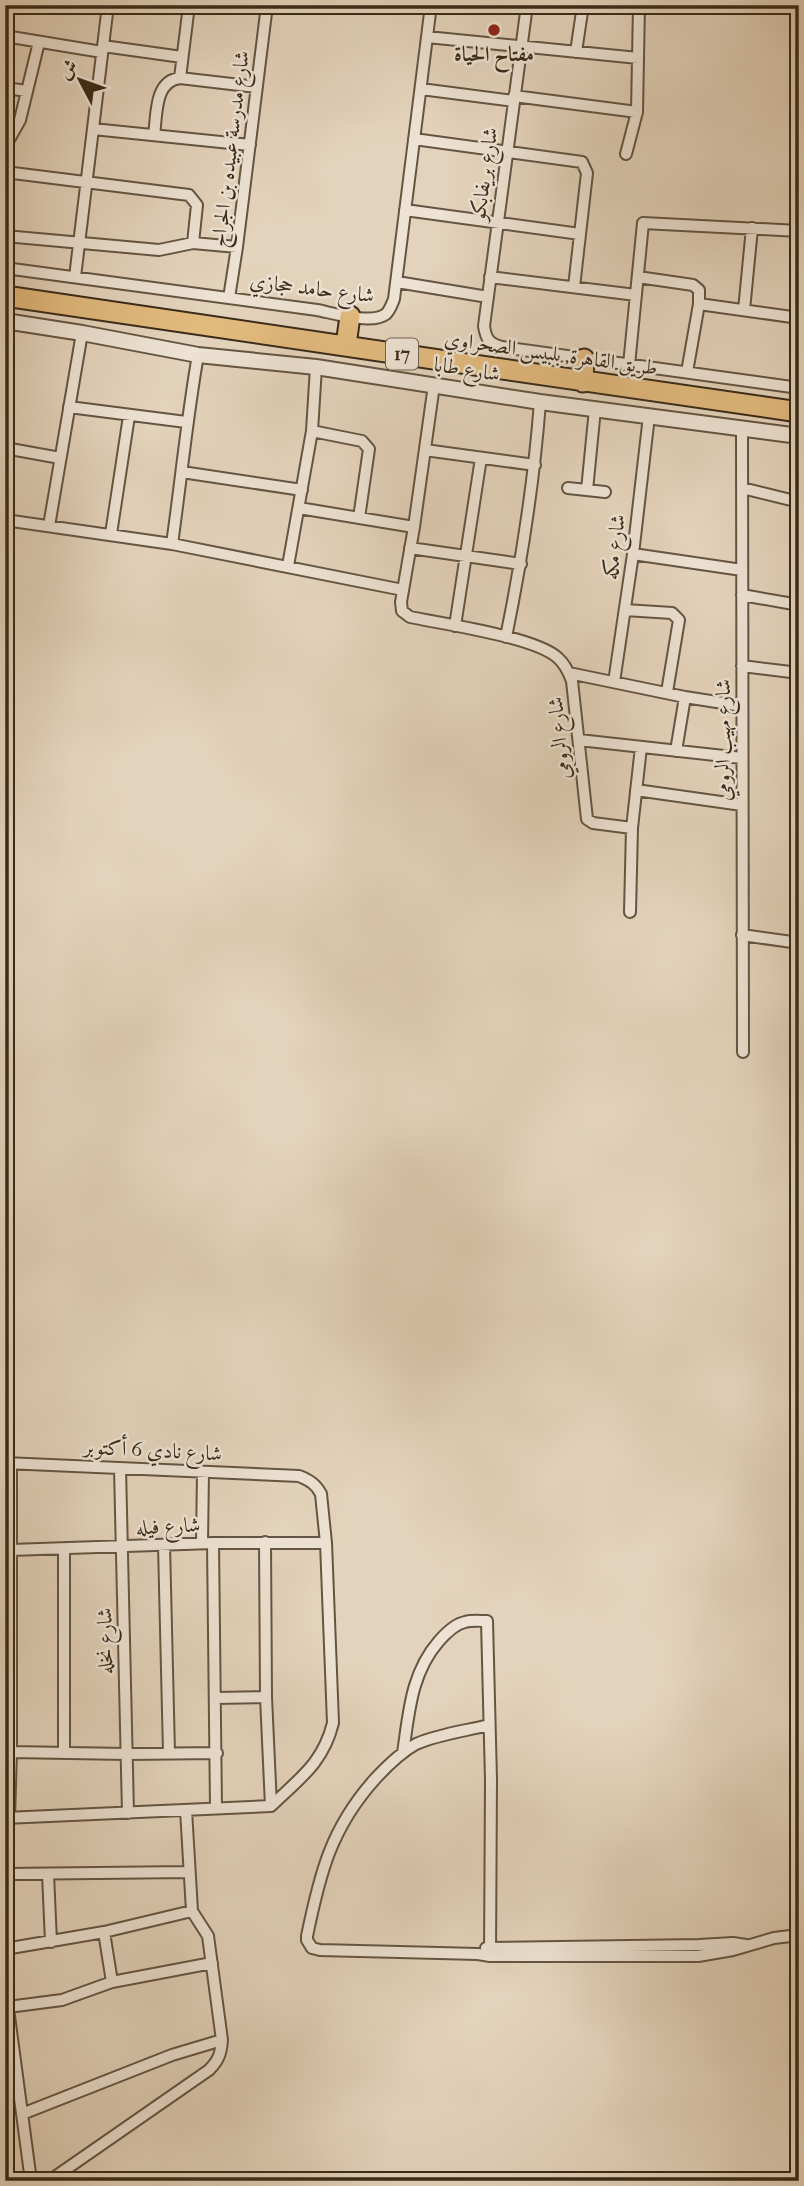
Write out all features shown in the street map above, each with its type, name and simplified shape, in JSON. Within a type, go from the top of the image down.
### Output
[{"type":"highway","name":"طريق القاهرة, بلبيس الصحراوي","points":[[5,296],[799,412]]},
{"type":"highway","points":[[346,345],[350,316]]},
{"type":"highway","points":[[583,382],[584,359]]},
{"type":"street","points":[[75,277],[108,5]]},
{"type":"street","points":[[180,78],[189,5]]},
{"type":"street","name":"شارع مدرسة عبيده بن الجراح","points":[[229,298],[267,5]]},
{"type":"street","name":"شارع حامد حجازي","points":[[5,268],[350,316],[377,318],[386,314],[394,299],[397,282],[431,5]]},
{"type":"street","name":"شارع بريفابكو","points":[[527,5],[490,277],[485,336],[494,345],[584,359]]},
{"type":"street","points":[[576,52],[583,5]]},
{"type":"street","points":[[626,154],[637,112],[639,5]]},
{"type":"street","points":[[5,36],[182,57]]},
{"type":"street","points":[[427,37],[638,58]]},
{"type":"street","points":[[5,152],[20,120],[39,42]]},
{"type":"street","points":[[154,135],[161,89],[168,81],[180,78],[257,87]]},
{"type":"street","points":[[5,88],[27,91]]},
{"type":"street","points":[[421,89],[637,112]]},
{"type":"street","points":[[93,129],[250,145]]},
{"type":"street","points":[[414,139],[578,160],[585,165],[587,173],[574,287]]},
{"type":"street","points":[[5,172],[188,195],[197,205],[193,243]]},
{"type":"street","points":[[405,210],[580,234]]},
{"type":"street","points":[[629,365],[643,223],[799,231]]},
{"type":"street","points":[[744,310],[752,228]]},
{"type":"street","points":[[5,236],[159,250],[193,243],[237,247]]},
{"type":"street","points":[[490,277],[636,295]]},
{"type":"street","points":[[638,277],[694,285],[700,293],[687,372]]},
{"type":"street","points":[[397,282],[488,297]]},
{"type":"street","points":[[699,304],[799,318]]},
{"type":"street","name":"شارع طابا","points":[[5,321],[82,332],[198,355],[316,367],[540,402],[799,436]]},
{"type":"street","points":[[50,526],[82,332]]},
{"type":"street","points":[[172,544],[186,422],[198,355]]},
{"type":"street","points":[[584,359],[799,388]]},
{"type":"street","points":[[288,566],[312,431],[316,367]]},
{"type":"street","points":[[5,520],[111,534],[288,566],[402,596],[434,385]]},
{"type":"street","points":[[506,637],[521,565],[535,465],[540,402]]},
{"type":"street","points":[[69,407],[186,422]]},
{"type":"street","points":[[587,490],[595,409]]},
{"type":"street","points":[[111,534],[129,416]]},
{"type":"street","name":"شارع مكه","points":[[614,682],[633,554],[649,416]]},
{"type":"street","name":"شارع مهيب الرومي","points":[[741,428],[743,1052]]},
{"type":"street","points":[[312,431],[362,441],[369,449],[359,518]]},
{"type":"street","points":[[5,448],[60,458]]},
{"type":"street","points":[[425,450],[535,465]]},
{"type":"street","points":[[455,626],[481,458]]},
{"type":"street","points":[[182,472],[302,490]]},
{"type":"street","points":[[568,488],[605,492]]},
{"type":"street","points":[[742,488],[799,502]]},
{"type":"street","points":[[299,508],[414,527]]},
{"type":"street","points":[[410,548],[521,565]]},
{"type":"street","points":[[633,554],[742,569]]},
{"type":"street","points":[[742,595],[799,606]]},
{"type":"street","name":"شارع الرومي","points":[[402,596],[402,611],[410,617],[506,637],[558,657],[572,681],[587,819],[593,823],[632,828]]},
{"type":"street","points":[[625,610],[672,613],[679,620],[667,692]]},
{"type":"street","points":[[742,666],[799,673]]},
{"type":"street","points":[[569,673],[742,706]]},
{"type":"street","points":[[676,751],[685,697]]},
{"type":"street","points":[[579,740],[742,758]]},
{"type":"street","points":[[630,912],[632,828],[641,747]]},
{"type":"street","points":[[636,789],[742,805]]},
{"type":"street","points":[[742,935],[799,943]]},
{"type":"street","points":[[8,1463],[11,1752],[7,1818],[271,1806],[319,1758],[333,1723],[326,1543]]},
{"type":"street","name":"شارع نادي 6 أكتوبر","points":[[8,1463],[299,1476],[312,1482],[321,1494],[326,1543]]},
{"type":"street","name":"شارع نخله","points":[[120,1468],[128,1813]]},
{"type":"street","points":[[204,1472],[216,1698],[216,1808]]},
{"type":"street","points":[[265,1542],[266,1697],[271,1806]]},
{"type":"street","name":"شارع فيله","points":[[11,1550],[207,1543],[326,1543]]},
{"type":"street","points":[[164,1545],[169,1753]]},
{"type":"street","points":[[64,1549],[64,1753]]},
{"type":"street","points":[[403,1753],[419,1669],[429,1652],[457,1625],[466,1621],[487,1621],[490,1952]]},
{"type":"street","points":[[216,1698],[266,1697]]},
{"type":"street","points":[[489,1725],[427,1740],[390,1763],[362,1793],[343,1820],[321,1875],[307,1940],[312,1948],[478,1954],[733,1943],[747,1945],[799,1935]]},
{"type":"street","points":[[11,1752],[217,1753]]},
{"type":"street","points":[[49,2181],[209,2070],[219,2057],[222,2040],[208,1936],[192,1911],[186,1810]]},
{"type":"street","points":[[5,1874],[188,1872]]},
{"type":"street","points":[[48,1874],[51,1942]]},
{"type":"street","points":[[5,1949],[104,1932],[192,1911]]},
{"type":"street","points":[[104,1932],[112,1982]]},
{"type":"street","points":[[8,2007],[62,2000],[112,1982],[212,1963]]},
{"type":"street","points":[[5,1986],[31,2181]]},
{"type":"street","points":[[22,2114],[172,2054],[222,2040]]},
{"type":"place","name":"مفتاح الحياة","points":[[494,30]]}]
